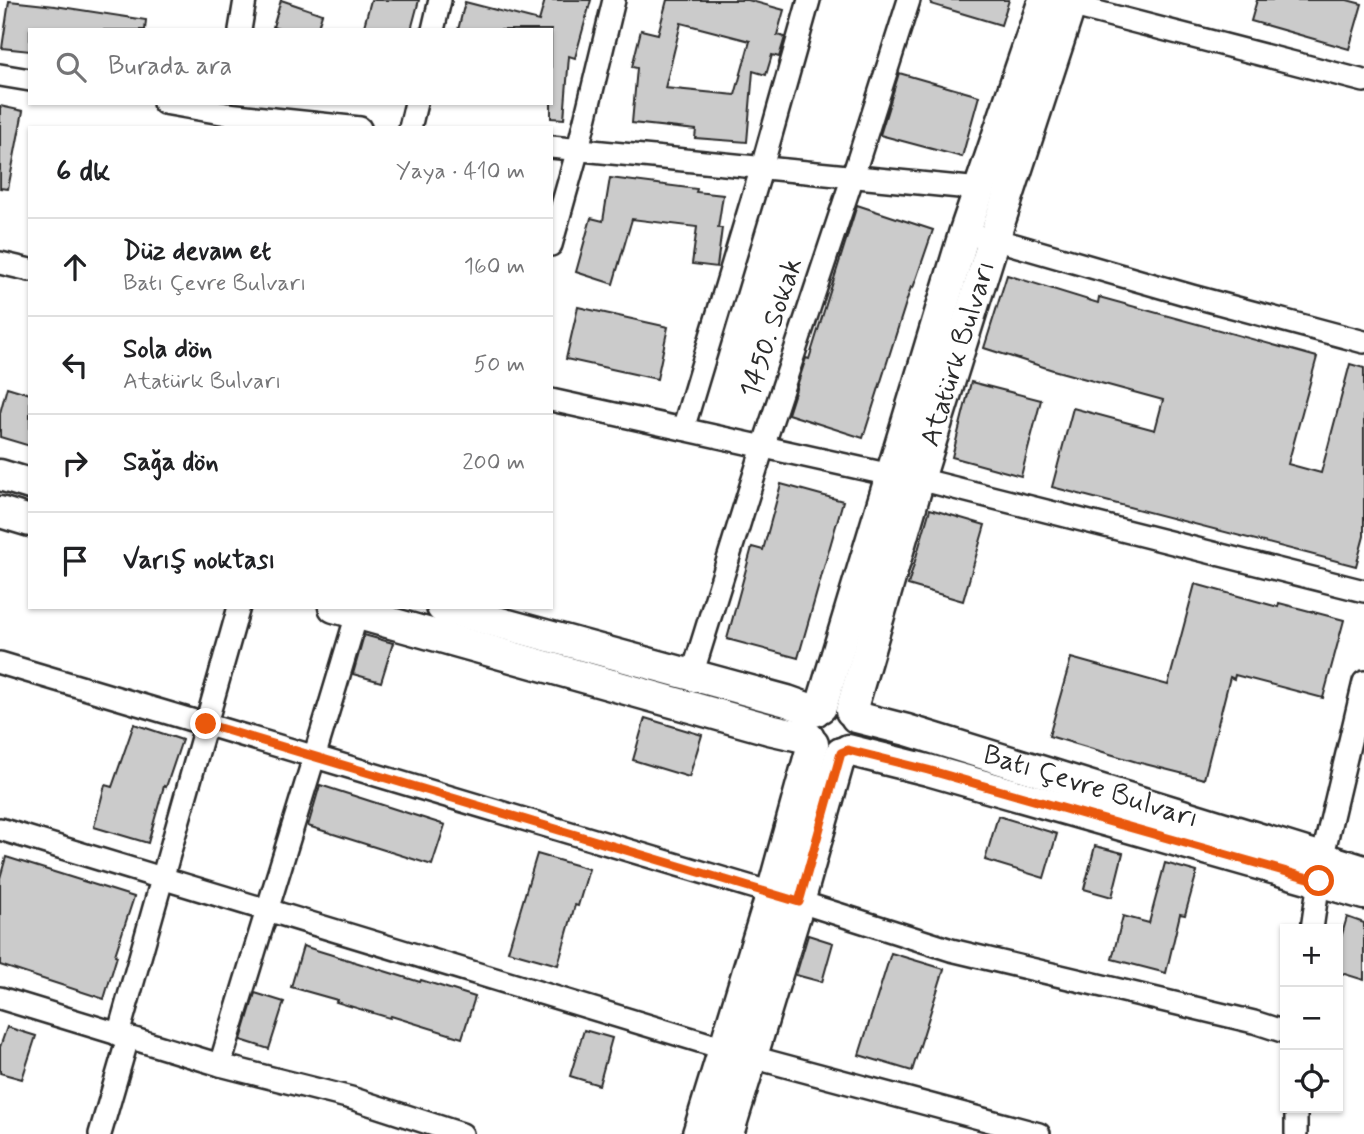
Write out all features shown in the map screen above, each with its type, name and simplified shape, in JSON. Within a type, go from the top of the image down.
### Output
[{"type":"main road","name":"Atatürk Bulvarı","points":[[825,734],[853,745],[859,732],[854,714],[905,477],[964,234],[980,189],[1062,1]]},
{"type":"main road","name":"Atatürk Bulvarı","points":[[728,1134],[752,1056],[785,897],[825,734],[905,477],[994,239],[1062,1]]},
{"type":"main road","points":[[0,475],[28,483]]},
{"type":"main road","points":[[0,512],[28,519]]},
{"type":"main road","points":[[454,609],[788,701],[825,734]]},
{"type":"main road","points":[[346,610],[769,729],[825,734]]},
{"type":"main road","name":"Batı Çevre Bulvarı","points":[[854,714],[1321,870],[1364,894]]},
{"type":"main road","name":"Batı Çevre Bulvarı","points":[[825,734],[928,770],[1321,870],[1364,870]]},
{"type":"main road","name":"Atatürk Bulvarı","points":[[698,1134],[724,1048],[785,897]]},
{"type":"street","points":[[240,28],[244,0]]},
{"type":"street","points":[[433,28],[440,0]]},
{"type":"street","points":[[553,238],[578,149],[614,0]]},
{"type":"street","points":[[683,429],[809,0]]},
{"type":"street","name":"1450. Sokak","points":[[692,675],[763,447],[909,0]]},
{"type":"street","points":[[1062,1],[1364,81]]},
{"type":"street","points":[[0,75],[28,80]]},
{"type":"street","points":[[174,105],[227,115],[339,126]]},
{"type":"street","points":[[410,126],[416,105]]},
{"type":"street","points":[[553,147],[980,189]]},
{"type":"street","points":[[964,234],[994,239],[1364,342]]},
{"type":"street","points":[[0,263],[28,270]]},
{"type":"street","points":[[553,400],[905,477],[1364,591]]},
{"type":"street","points":[[100,1134],[163,878],[238,609]]},
{"type":"street","points":[[220,1065],[315,757],[346,610]]},
{"type":"street","points":[[0,663],[785,897],[951,950],[1280,1030]]},
{"type":"street","points":[[1313,924],[1321,870],[1364,682]]},
{"type":"street","points":[[0,829],[724,1048],[1040,1134]]},
{"type":"street","points":[[0,998],[220,1065],[351,1098],[462,1134]]},
{"type":"street","points":[[1296,1113],[1296,1134]]},
{"type":"building","points":[[281,0],[322,14],[318,28],[273,27]]},
{"type":"building","points":[[371,0],[419,0],[412,28],[364,28]]},
{"type":"building","points":[[545,0],[591,0],[575,58],[569,56],[564,119],[551,118],[553,28],[458,28],[465,2],[539,21]]},
{"type":"building","points":[[667,0],[748,0],[784,10],[777,35],[785,37],[779,57],[772,55],[766,75],[753,71],[747,142],[695,138],[696,130],[632,123],[637,68],[632,67],[641,30],[658,34]],"holes":[[[681,23],[750,41],[735,95],[665,88]]]},
{"type":"building","points":[[932,0],[1009,0],[1001,25],[931,4]]},
{"type":"building","points":[[1257,0],[1347,0],[1362,4],[1349,49],[1251,21]]},
{"type":"building","points":[[9,1],[146,20],[145,28],[28,28],[28,51],[2,48]]},
{"type":"building","points":[[899,73],[979,96],[962,157],[880,135]]},
{"type":"building","points":[[0,106],[23,111],[8,189],[0,188]]},
{"type":"building","points":[[610,178],[723,195],[718,228],[722,228],[717,267],[692,264],[697,227],[632,219],[613,284],[576,272],[591,218],[603,221]]},
{"type":"building","points":[[857,205],[933,230],[913,288],[911,287],[863,438],[788,414],[806,358],[809,359]]},
{"type":"building","points":[[1007,275],[1098,303],[1099,297],[1317,357],[1288,464],[1321,473],[1350,364],[1364,368],[1364,536],[1356,566],[1052,487],[1073,408],[1155,430],[1163,400],[984,348]]},
{"type":"building","points":[[578,307],[668,327],[657,379],[566,359]]},
{"type":"building","points":[[971,382],[1041,400],[1021,476],[952,457]]},
{"type":"building","points":[[7,387],[28,393],[28,445],[0,437],[0,413]]},
{"type":"building","points":[[781,484],[843,501],[798,658],[727,639],[752,547],[763,550]]},
{"type":"building","points":[[930,509],[985,525],[963,601],[908,585]]},
{"type":"building","points":[[1195,584],[1278,607],[1279,603],[1344,620],[1323,698],[1235,675],[1234,679],[1230,677],[1204,779],[1049,736],[1071,658],[1168,685]]},
{"type":"building","points":[[364,635],[393,643],[381,682],[353,674]]},
{"type":"building","points":[[645,718],[702,735],[689,777],[633,760]]},
{"type":"building","points":[[134,724],[182,740],[166,787],[164,786],[148,843],[94,827],[105,785],[112,787]]},
{"type":"building","points":[[320,785],[445,825],[432,865],[308,826]]},
{"type":"building","points":[[998,816],[1057,834],[1044,878],[985,860]]},
{"type":"building","points":[[1095,846],[1123,853],[1112,897],[1084,889]]},
{"type":"building","points":[[537,854],[589,869],[578,906],[575,905],[558,965],[508,951]]},
{"type":"building","points":[[6,857],[134,897],[104,999],[0,965],[0,878]]},
{"type":"building","points":[[1165,863],[1197,872],[1185,915],[1180,914],[1166,973],[1112,959],[1123,916],[1149,923]]},
{"type":"building","points":[[1347,917],[1364,923],[1364,980],[1343,974],[1343,931]]},
{"type":"building","points":[[808,935],[833,943],[822,982],[796,975]]},
{"type":"building","points":[[303,946],[475,997],[462,1038],[291,987]]},
{"type":"building","points":[[891,953],[944,969],[912,1071],[859,1055]]},
{"type":"building","points":[[255,993],[284,1002],[269,1049],[241,1040]]},
{"type":"building","points":[[7,1027],[36,1036],[22,1079],[0,1073],[0,1047]]},
{"type":"building","points":[[584,1030],[612,1038],[599,1085],[570,1076]]},
{"type":"route","points":[[206,724],[799,902],[841,753],[848,750],[928,770],[1319,881]]}]
